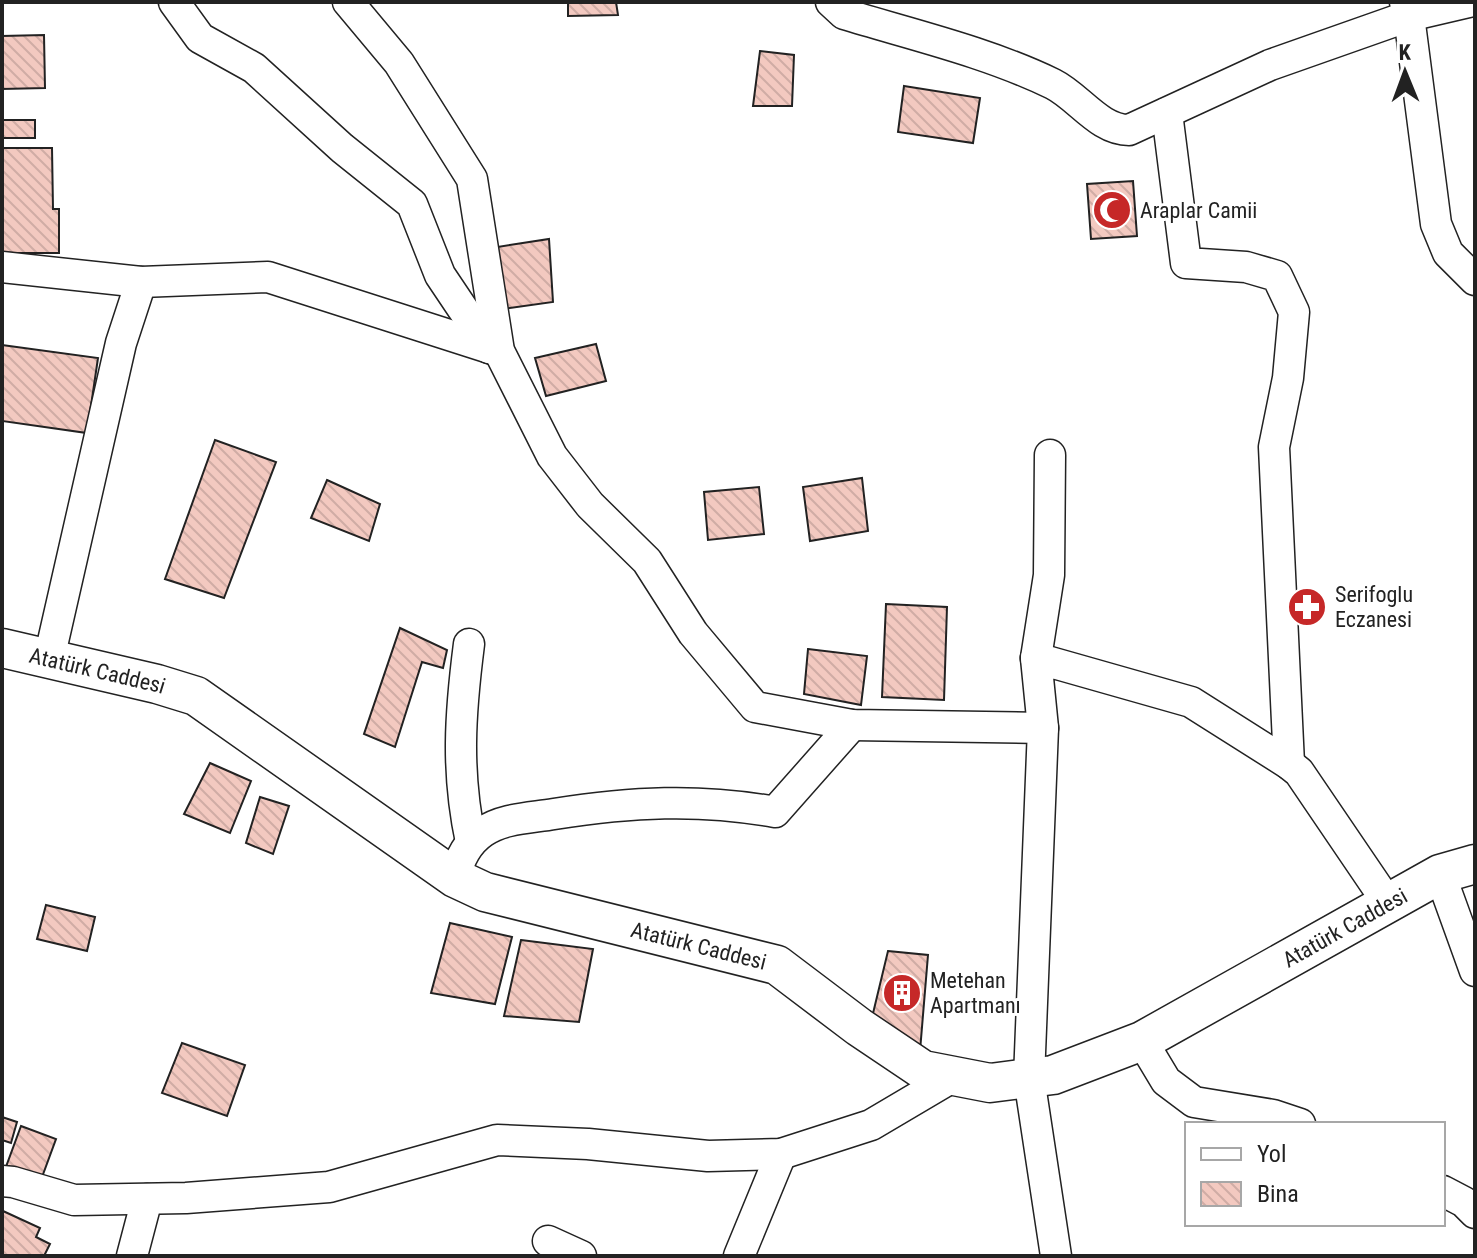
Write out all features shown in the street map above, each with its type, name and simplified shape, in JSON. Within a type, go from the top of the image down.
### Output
[{"type":"main road","name":"Atatürk Caddesi","points":[[2,648],[196,696],[455,878],[485,892],[777,965],[859,1027],[923,1070],[990,1083],[1053,1075],[1142,1041],[1388,903],[1458,869]]},
{"type":"street","points":[[174,2],[200,38],[254,68],[342,148],[412,204],[440,275],[494,350],[552,456],[590,505],[647,561],[693,633],[755,707],[852,725],[1043,728]]},
{"type":"street","points":[[348,2],[399,63],[472,179],[494,350]]},
{"type":"street","points":[[831,2],[844,14],[976,54],[1055,85],[1115,130],[1129,130],[1270,65],[1407,9],[1469,2]]},
{"type":"street","points":[[1407,9],[1436,224],[1448,253],[1475,280]]},
{"type":"street","points":[[1167,113],[1186,263],[1246,267],[1277,276],[1294,312],[1288,378],[1274,447],[1289,764]]},
{"type":"street","points":[[2,267],[141,282],[268,277],[494,350]]},
{"type":"street","points":[[49,659],[121,343],[141,282]]},
{"type":"street","points":[[1050,455],[1049,575],[1036,658],[1043,728],[1029,1078],[1056,1256]]},
{"type":"street","points":[[469,644],[459,753],[461,788],[471,842]]},
{"type":"street","points":[[1036,658],[1191,702],[1289,764],[1299,772],[1388,903]]},
{"type":"street","points":[[455,878],[463,853],[471,842],[504,821],[624,804],[709,803],[775,812],[852,725]]},
{"type":"street","points":[[1458,869],[1475,971]]},
{"type":"street","points":[[1142,1041],[1166,1081],[1194,1102],[1273,1115],[1294,1122]]},
{"type":"street","points":[[2,1181],[74,1200],[186,1198],[329,1187],[497,1140],[588,1144],[708,1156],[781,1154],[871,1125],[954,1076]]},
{"type":"street","points":[[739,1256],[781,1154]]},
{"type":"street","points":[[1445,1192],[1464,1202],[1475,1213]]},
{"type":"street","points":[[132,1256],[147,1199]]},
{"type":"street","points":[[548,1241],[581,1256]]},
{"type":"building","points":[[568,2],[616,2],[618,15],[568,16]]},
{"type":"building","points":[[44,35],[45,88],[2,89],[2,36]]},
{"type":"building","points":[[760,51],[794,55],[792,106],[753,106]]},
{"type":"building","points":[[904,86],[980,98],[973,143],[898,132]]},
{"type":"building","points":[[2,120],[35,120],[35,138],[2,138]]},
{"type":"building","points":[[2,148],[52,148],[53,209],[59,209],[59,253],[2,253]]},
{"type":"building","name":"Araplar Camii","points":[[1133,181],[1137,236],[1091,239],[1087,184]]},
{"type":"building","points":[[549,239],[553,302],[503,309],[491,248]]},
{"type":"building","points":[[596,344],[606,381],[546,396],[535,358]]},
{"type":"building","points":[[2,345],[98,358],[87,433],[2,421]]},
{"type":"building","points":[[215,440],[276,462],[224,598],[165,579]]},
{"type":"building","points":[[862,478],[868,531],[810,541],[803,487]]},
{"type":"building","points":[[327,480],[380,504],[369,541],[311,518]]},
{"type":"building","points":[[759,487],[764,534],[708,540],[704,492]]},
{"type":"building","points":[[886,604],[947,607],[944,700],[882,697]]},
{"type":"building","points":[[400,628],[447,650],[443,668],[422,662],[395,747],[364,734]]},
{"type":"building","points":[[808,649],[867,656],[861,705],[804,694]]},
{"type":"building","points":[[210,763],[251,781],[230,833],[184,814]]},
{"type":"building","points":[[260,797],[289,806],[273,854],[246,843]]},
{"type":"building","points":[[46,905],[95,917],[87,951],[37,939]]},
{"type":"building","points":[[450,923],[512,937],[495,1004],[431,993]]},
{"type":"building","points":[[521,940],[593,949],[579,1022],[504,1016]]},
{"type":"building","name":"Metehan Apartmanı","points":[[888,951],[928,955],[919,1063],[869,1030]]},
{"type":"building","points":[[182,1043],[245,1065],[227,1116],[162,1093]]},
{"type":"building","points":[[2,1117],[17,1122],[11,1143],[2,1140]]},
{"type":"building","points":[[21,1126],[56,1139],[38,1188],[3,1175]]},
{"type":"building","points":[[3,1211],[40,1228],[36,1237],[50,1244],[44,1256],[2,1256]]},
{"type":"place","name":"Araplar Camii","points":[[1112,210]]},
{"type":"place","name":"Serifoglu Eczanesi","points":[[1307,607]]},
{"type":"place","name":"Metehan Apartmanı","points":[[902,993]]}]
